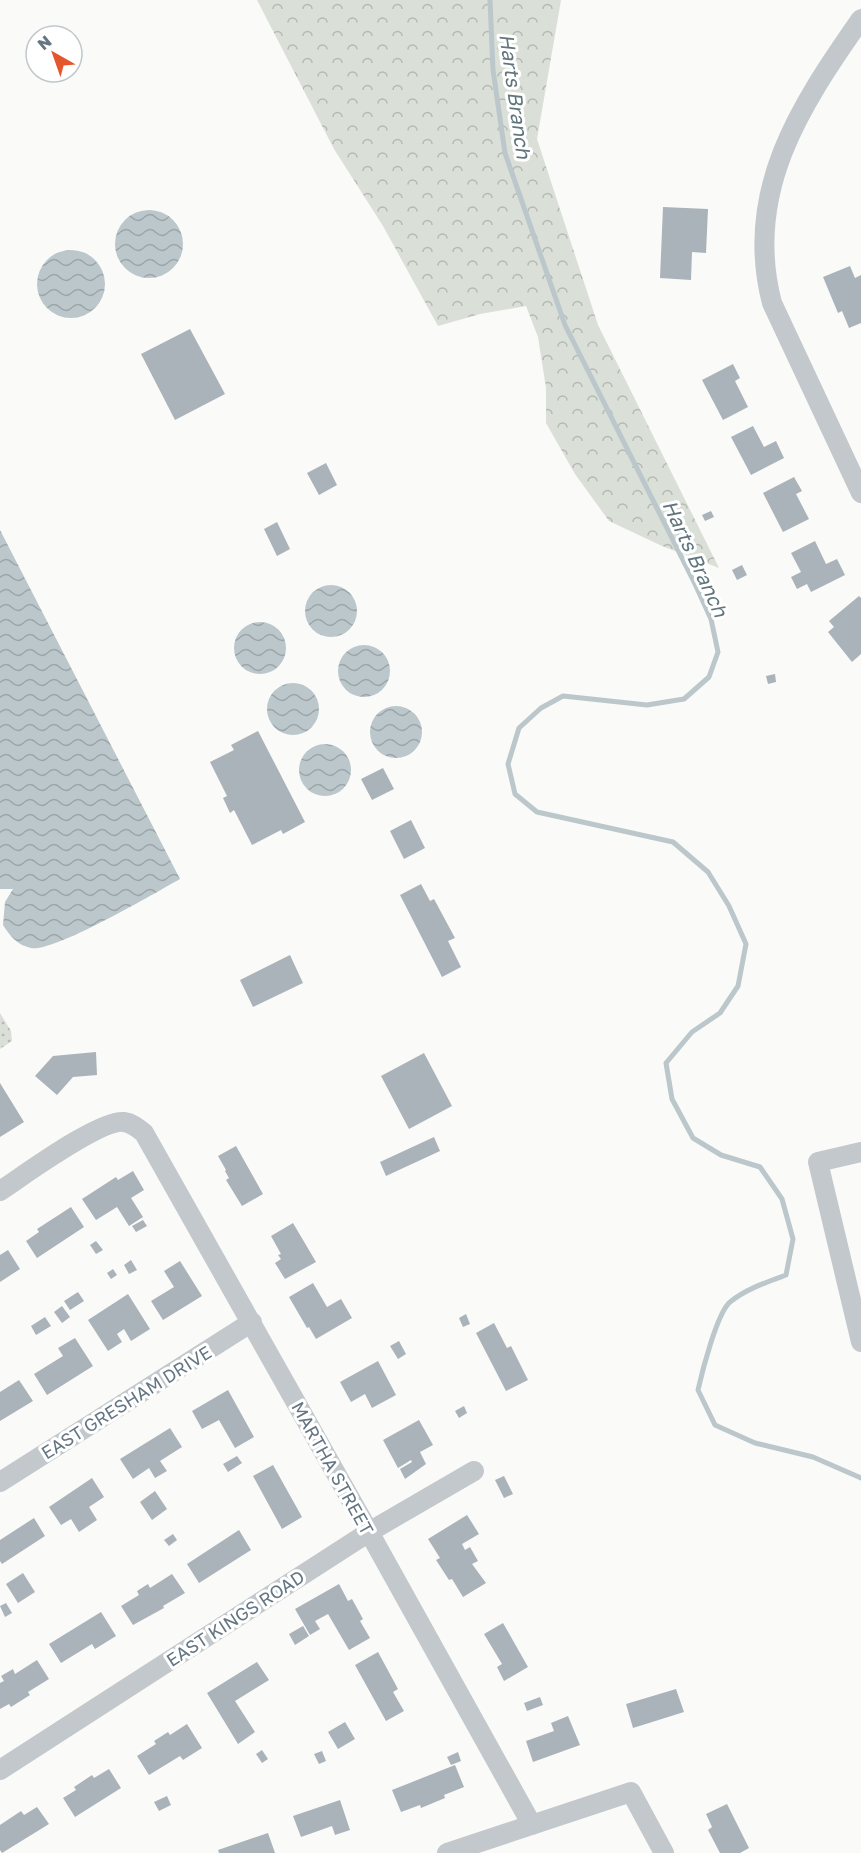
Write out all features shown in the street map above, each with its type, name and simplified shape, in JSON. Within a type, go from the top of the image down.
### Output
[{"type":"street","points":[[861,19],[820,77],[789,136],[770,194],[765,220],[764,255],[766,280],[772,303],[861,493]]},
{"type":"street","name":"MARTHA STREET","points":[[0,1191],[98,1129],[123,1121],[139,1128],[147,1138],[252,1322],[532,1825]]},
{"type":"street","points":[[861,1152],[818,1162],[861,1342]]},
{"type":"street","name":"EAST GRESHAM DRIVE","points":[[0,1482],[252,1322]]},
{"type":"street","name":"EAST KINGS ROAD","points":[[0,1770],[369,1532],[474,1471]]},
{"type":"street","points":[[447,1853],[632,1792],[664,1853]]},
{"type":"green space","points":[[257,0],[561,0],[537,139],[598,325],[719,568],[662,546],[609,521],[575,474],[546,423],[546,388],[538,337],[526,306],[480,314],[438,326],[383,226],[334,149]]},
{"type":"green space","points":[[0,1013],[11,1031],[12,1041],[0,1049]]},
{"type":"water","points":[[149,210],[162,213],[173,220],[180,231],[183,244],[180,257],[173,268],[162,275],[149,278],[136,275],[125,268],[118,257],[115,244],[118,231],[125,220],[136,213]]},
{"type":"water","points":[[71,250],[84,252],[95,260],[103,271],[105,284],[103,297],[95,308],[84,316],[71,318],[58,316],[47,308],[39,297],[37,284],[39,271],[47,260],[58,252]]},
{"type":"water","points":[[0,530],[180,879],[104,921],[43,947],[31,948],[22,945],[3,925],[5,902],[13,889],[0,889]]},
{"type":"water","points":[[326,585],[336,585],[350,592],[357,611],[350,630],[336,637],[326,637],[316,633],[309,626],[305,616],[305,606],[309,596],[316,589]]},
{"type":"water","points":[[255,622],[265,622],[279,629],[286,648],[279,667],[265,674],[255,674],[245,670],[238,663],[234,653],[234,643],[238,633],[245,626]]},
{"type":"water","points":[[359,645],[369,645],[383,652],[390,671],[383,690],[369,697],[359,697],[349,693],[342,686],[338,676],[338,666],[342,656],[349,649]]},
{"type":"water","points":[[288,683],[298,683],[312,690],[319,709],[312,728],[298,735],[288,735],[278,731],[271,724],[267,714],[267,704],[271,694],[278,687]]},
{"type":"water","points":[[391,706],[401,706],[415,713],[422,732],[415,751],[401,758],[391,758],[381,754],[374,747],[370,737],[370,727],[374,717],[381,710]]},
{"type":"water","points":[[320,744],[330,744],[344,751],[351,770],[344,789],[330,796],[320,796],[310,792],[303,785],[299,775],[299,765],[303,755],[310,748]]},
{"type":"building","points":[[663,207],[708,209],[706,253],[692,252],[691,280],[660,278]]},
{"type":"building","points":[[850,266],[855,278],[861,275],[861,323],[849,328],[842,311],[838,313],[823,277]]},
{"type":"building","points":[[190,329],[225,394],[175,420],[141,354]]},
{"type":"building","points":[[733,364],[740,378],[735,381],[748,407],[723,420],[702,380]]},
{"type":"building","points":[[753,426],[764,447],[776,441],[784,458],[751,475],[731,437]]},
{"type":"building","points":[[326,463],[337,485],[319,495],[307,473]]},
{"type":"building","points":[[794,477],[802,491],[796,494],[809,519],[783,532],[763,493]]},
{"type":"building","points":[[711,511],[714,517],[705,521],[702,515]]},
{"type":"building","points":[[277,522],[290,549],[277,556],[264,529]]},
{"type":"building","points":[[815,541],[826,564],[837,559],[845,575],[811,592],[807,584],[797,589],[791,577],[801,572],[791,553]]},
{"type":"building","points":[[742,565],[747,575],[737,580],[732,570]]},
{"type":"building","points":[[859,596],[861,598],[861,654],[852,662],[828,632],[834,627],[829,621]]},
{"type":"building","points":[[775,674],[776,682],[768,684],[766,676]]},
{"type":"building","points":[[258,731],[305,822],[283,834],[281,830],[252,845],[234,810],[230,813],[223,798],[227,796],[210,762],[234,750],[231,745]]},
{"type":"building","points":[[383,768],[394,789],[372,800],[361,779]]},
{"type":"building","points":[[411,820],[425,848],[404,859],[390,831]]},
{"type":"building","points":[[421,884],[430,901],[434,899],[455,938],[448,941],[461,967],[442,977],[400,895]]},
{"type":"building","points":[[290,955],[303,983],[253,1007],[240,980]]},
{"type":"building","points":[[96,1052],[97,1075],[73,1077],[57,1095],[35,1076],[53,1056]]},
{"type":"building","points":[[424,1053],[452,1106],[409,1129],[381,1076]]},
{"type":"building","points":[[0,1083],[24,1122],[0,1137]]},
{"type":"building","points":[[434,1137],[440,1151],[386,1176],[380,1162]]},
{"type":"building","points":[[236,1146],[263,1194],[242,1206],[226,1180],[229,1178],[218,1156]]},
{"type":"building","points":[[133,1171],[144,1190],[131,1198],[143,1217],[129,1226],[117,1207],[96,1220],[82,1199],[116,1177],[118,1180]]},
{"type":"building","points":[[71,1207],[84,1227],[37,1258],[26,1241],[39,1232],[37,1229]]},
{"type":"building","points":[[143,1220],[147,1226],[136,1232],[132,1226]]},
{"type":"building","points":[[293,1223],[316,1262],[285,1279],[275,1263],[281,1259],[278,1255],[281,1254],[271,1236]]},
{"type":"building","points":[[96,1241],[103,1250],[96,1254],[90,1245]]},
{"type":"building","points":[[8,1250],[20,1269],[0,1282],[0,1255]]},
{"type":"building","points":[[131,1260],[137,1270],[129,1274],[124,1265]]},
{"type":"building","points":[[180,1261],[202,1296],[163,1320],[151,1301],[174,1287],[164,1271]]},
{"type":"building","points":[[113,1269],[117,1275],[111,1279],[107,1273]]},
{"type":"building","points":[[313,1283],[327,1307],[341,1299],[352,1318],[316,1339],[289,1297]]},
{"type":"building","points":[[78,1292],[84,1301],[70,1310],[64,1301]]},
{"type":"building","points":[[128,1294],[150,1329],[131,1341],[124,1329],[117,1334],[122,1342],[108,1351],[88,1320]]},
{"type":"building","points":[[62,1306],[70,1317],[62,1323],[54,1312]]},
{"type":"building","points":[[466,1314],[470,1324],[463,1327],[459,1318]]},
{"type":"building","points":[[45,1317],[51,1326],[36,1335],[31,1326]]},
{"type":"building","points":[[494,1323],[507,1348],[511,1346],[528,1380],[506,1391],[476,1333]]},
{"type":"building","points":[[75,1338],[93,1366],[47,1395],[34,1374],[63,1356],[58,1348]]},
{"type":"building","points":[[399,1341],[406,1354],[398,1359],[390,1346]]},
{"type":"building","points":[[378,1361],[396,1395],[372,1408],[365,1394],[351,1402],[340,1382]]},
{"type":"building","points":[[19,1380],[33,1401],[0,1421],[0,1392]]},
{"type":"building","points":[[228,1390],[254,1437],[235,1448],[219,1420],[202,1429],[192,1411]]},
{"type":"building","points":[[464,1406],[467,1413],[459,1418],[455,1411]]},
{"type":"building","points":[[419,1420],[433,1445],[420,1452],[426,1464],[405,1479],[400,1469],[412,1462],[411,1460],[398,1468],[383,1440]]},
{"type":"building","points":[[170,1428],[182,1447],[160,1461],[167,1471],[155,1478],[149,1468],[133,1479],[120,1459]]},
{"type":"building","points":[[237,1456],[242,1463],[228,1472],[223,1464]]},
{"type":"building","points":[[273,1465],[302,1517],[282,1529],[253,1476]]},
{"type":"building","points":[[504,1476],[513,1494],[504,1498],[495,1480]]},
{"type":"building","points":[[92,1478],[104,1497],[89,1507],[97,1520],[79,1532],[71,1519],[61,1525],[49,1507]]},
{"type":"building","points":[[155,1491],[167,1509],[152,1520],[140,1502]]},
{"type":"building","points":[[467,1515],[479,1534],[462,1544],[465,1550],[470,1547],[478,1561],[472,1564],[486,1583],[463,1597],[436,1560],[440,1558],[428,1539]]},
{"type":"building","points":[[34,1518],[45,1536],[2,1564],[0,1540]]},
{"type":"building","points":[[239,1530],[251,1550],[199,1583],[187,1564]]},
{"type":"building","points":[[173,1534],[177,1540],[169,1546],[164,1540]]},
{"type":"building","points":[[23,1573],[35,1592],[18,1603],[6,1584]]},
{"type":"building","points":[[172,1574],[185,1593],[133,1625],[121,1606],[139,1595],[137,1591],[148,1584],[150,1588]]},
{"type":"building","points":[[339,1584],[348,1601],[352,1599],[363,1619],[360,1621],[370,1638],[349,1650],[328,1614],[315,1621],[320,1629],[310,1635],[295,1609]]},
{"type":"building","points":[[6,1603],[12,1613],[5,1617],[0,1606]]},
{"type":"building","points":[[101,1612],[116,1636],[95,1649],[92,1644],[61,1663],[49,1644]]},
{"type":"building","points":[[503,1623],[528,1667],[504,1681],[497,1667],[502,1664],[484,1634]]},
{"type":"building","points":[[303,1626],[309,1636],[295,1645],[289,1634]]},
{"type":"building","points":[[378,1652],[398,1689],[393,1692],[404,1711],[386,1721],[355,1665]]},
{"type":"building","points":[[37,1660],[49,1679],[28,1692],[30,1695],[11,1707],[9,1704],[0,1709],[0,1683],[4,1681],[1,1676],[13,1669],[15,1674]]},
{"type":"building","points":[[257,1662],[269,1680],[235,1701],[255,1732],[238,1744],[207,1693]]},
{"type":"building","points":[[676,1689],[684,1712],[633,1728],[626,1704]]},
{"type":"building","points":[[540,1697],[543,1705],[527,1711],[524,1703]]},
{"type":"building","points":[[568,1716],[580,1745],[533,1762],[526,1741],[554,1731],[551,1723]]},
{"type":"building","points":[[345,1722],[355,1739],[338,1749],[328,1732]]},
{"type":"building","points":[[187,1724],[202,1748],[183,1760],[180,1756],[149,1775],[137,1756],[156,1744],[154,1741],[168,1732],[170,1735]]},
{"type":"building","points":[[262,1750],[268,1759],[262,1763],[256,1754]]},
{"type":"building","points":[[322,1751],[326,1761],[319,1764],[314,1754]]},
{"type":"building","points":[[458,1752],[461,1761],[451,1765],[447,1757]]},
{"type":"building","points":[[455,1765],[464,1787],[421,1808],[420,1805],[401,1812],[392,1790]]},
{"type":"building","points":[[109,1769],[121,1788],[75,1817],[63,1798],[76,1790],[74,1787],[92,1775],[94,1778]]},
{"type":"building","points":[[167,1796],[171,1805],[159,1811],[154,1802]]},
{"type":"building","points":[[340,1800],[350,1830],[335,1835],[332,1826],[301,1837],[293,1816]]},
{"type":"building","points":[[727,1804],[749,1848],[740,1853],[720,1853],[708,1830],[712,1827],[706,1814]]},
{"type":"building","points":[[37,1807],[49,1824],[2,1853],[0,1825],[21,1811],[24,1815]]},
{"type":"building","points":[[268,1833],[275,1853],[219,1853],[218,1850]]},
{"type":"waterway","name":"Harts Branch","points":[[490,0],[493,70],[505,153],[565,325],[695,584],[711,619],[718,652],[709,677],[684,699],[647,705],[563,696],[541,708],[519,728],[508,764],[515,794],[537,812],[673,842],[708,872],[729,906],[746,944],[738,986],[720,1013],[692,1032],[666,1063],[672,1099],[693,1138],[721,1155],[760,1167],[782,1199],[793,1239],[786,1275],[743,1293],[725,1308],[711,1343],[698,1390],[715,1425],[755,1443],[813,1457],[861,1478]]}]
